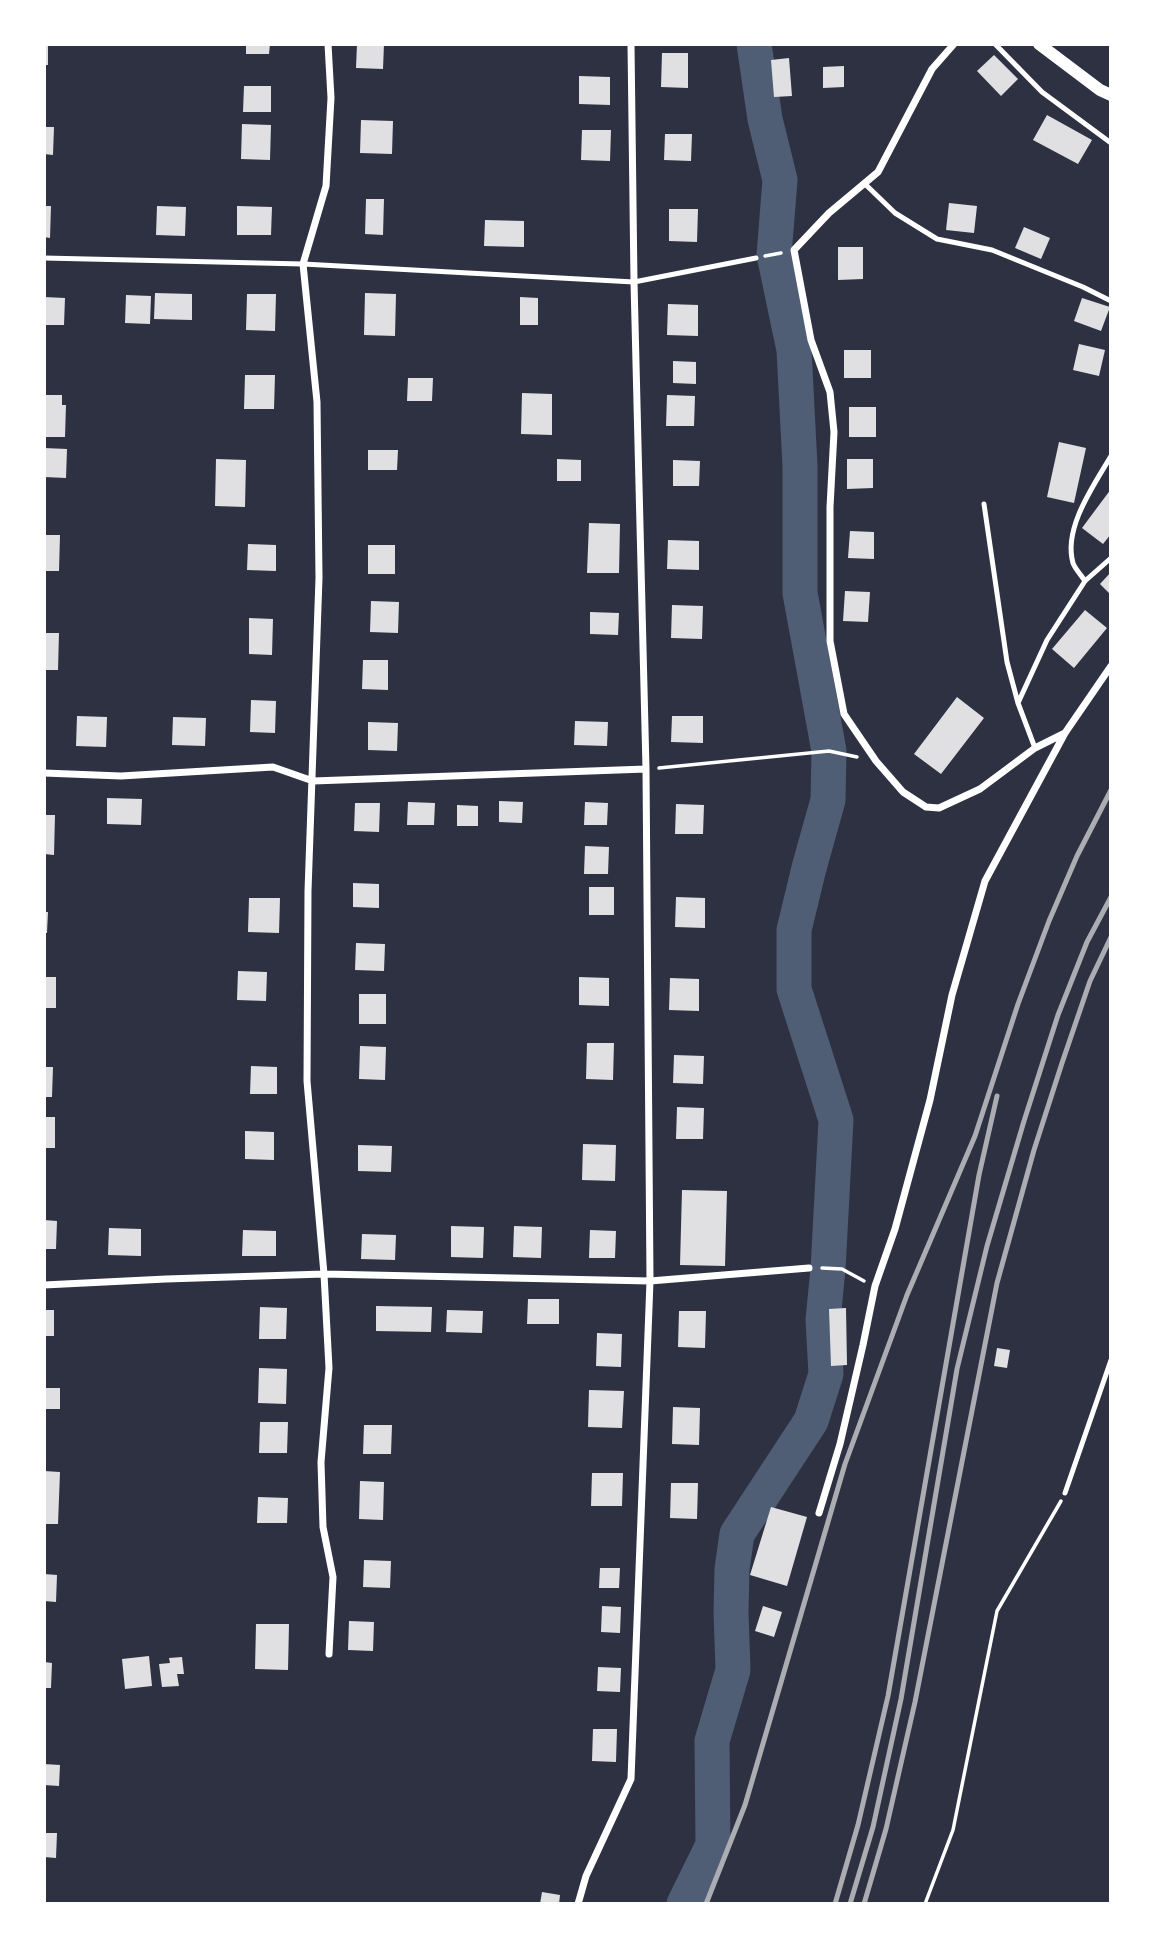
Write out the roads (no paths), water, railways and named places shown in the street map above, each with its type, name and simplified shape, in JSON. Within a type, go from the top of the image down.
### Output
[{"type":"street","points":[[328,44],[331,97],[326,186],[303,264],[317,402],[319,578],[306,982],[307,1081],[324,1274],[328,1368],[321,1461],[323,1527],[333,1577],[329,1654]]},
{"type":"street","points":[[578,1904],[586,1876],[631,1779],[650,1281],[646,769],[631,44]]},
{"type":"street","points":[[954,44],[932,69],[878,172],[829,212],[794,250],[811,340],[830,392],[834,432],[830,518],[830,641],[844,714],[876,761],[903,792],[926,807],[939,808],[980,789],[1035,748],[1065,733]]},
{"type":"street","points":[[1039,44],[1100,90],[1111,95]]},
{"type":"street","points":[[819,1513],[840,1444],[874,1286],[895,1229],[930,1100],[952,995],[985,881],[1065,733],[1111,666]]},
{"type":"street","points":[[44,773],[121,776],[273,767],[313,781],[646,769]]},
{"type":"street","points":[[44,1285],[324,1274],[650,1281],[809,1268]]},
{"type":"lane","points":[[995,44],[1042,92],[1111,143]]},
{"type":"lane","points":[[864,183],[895,213],[937,240],[992,250],[1111,301]]},
{"type":"lane","points":[[44,258],[303,264],[634,282],[756,258]]},
{"type":"lane","points":[[1085,581],[1073,564],[1072,541],[1081,507],[1111,456]]},
{"type":"lane","points":[[984,504],[1007,662],[1018,703],[1035,748]]},
{"type":"lane","points":[[1018,703],[1046,640],[1085,581],[1111,558]]},
{"type":"lane","points":[[1065,1493],[1111,1360]]},
{"type":"waterway","points":[[684,1904],[713,1845],[712,1741],[733,1670],[732,1569],[737,1534],[811,1421],[826,1374],[823,1320],[836,1120],[794,989],[794,930],[828,800],[829,751],[800,593],[800,466],[794,350],[774,255],[780,180],[765,119],[754,44]]},
{"type":"railway","points":[[706,1904],[745,1805],[845,1464],[907,1295],[975,1136],[1018,1004],[1049,921],[1077,856],[1111,790]]},
{"type":"railway","points":[[850,1904],[873,1827],[901,1699],[957,1369],[987,1246],[1058,1015],[1087,942],[1111,897]]},
{"type":"railway","points":[[864,1904],[886,1829],[915,1702],[997,1283],[1034,1150],[1062,1063],[1090,981],[1111,937]]},
{"type":"railway","points":[[835,1904],[858,1825],[888,1696],[979,1175],[997,1096]]}]
